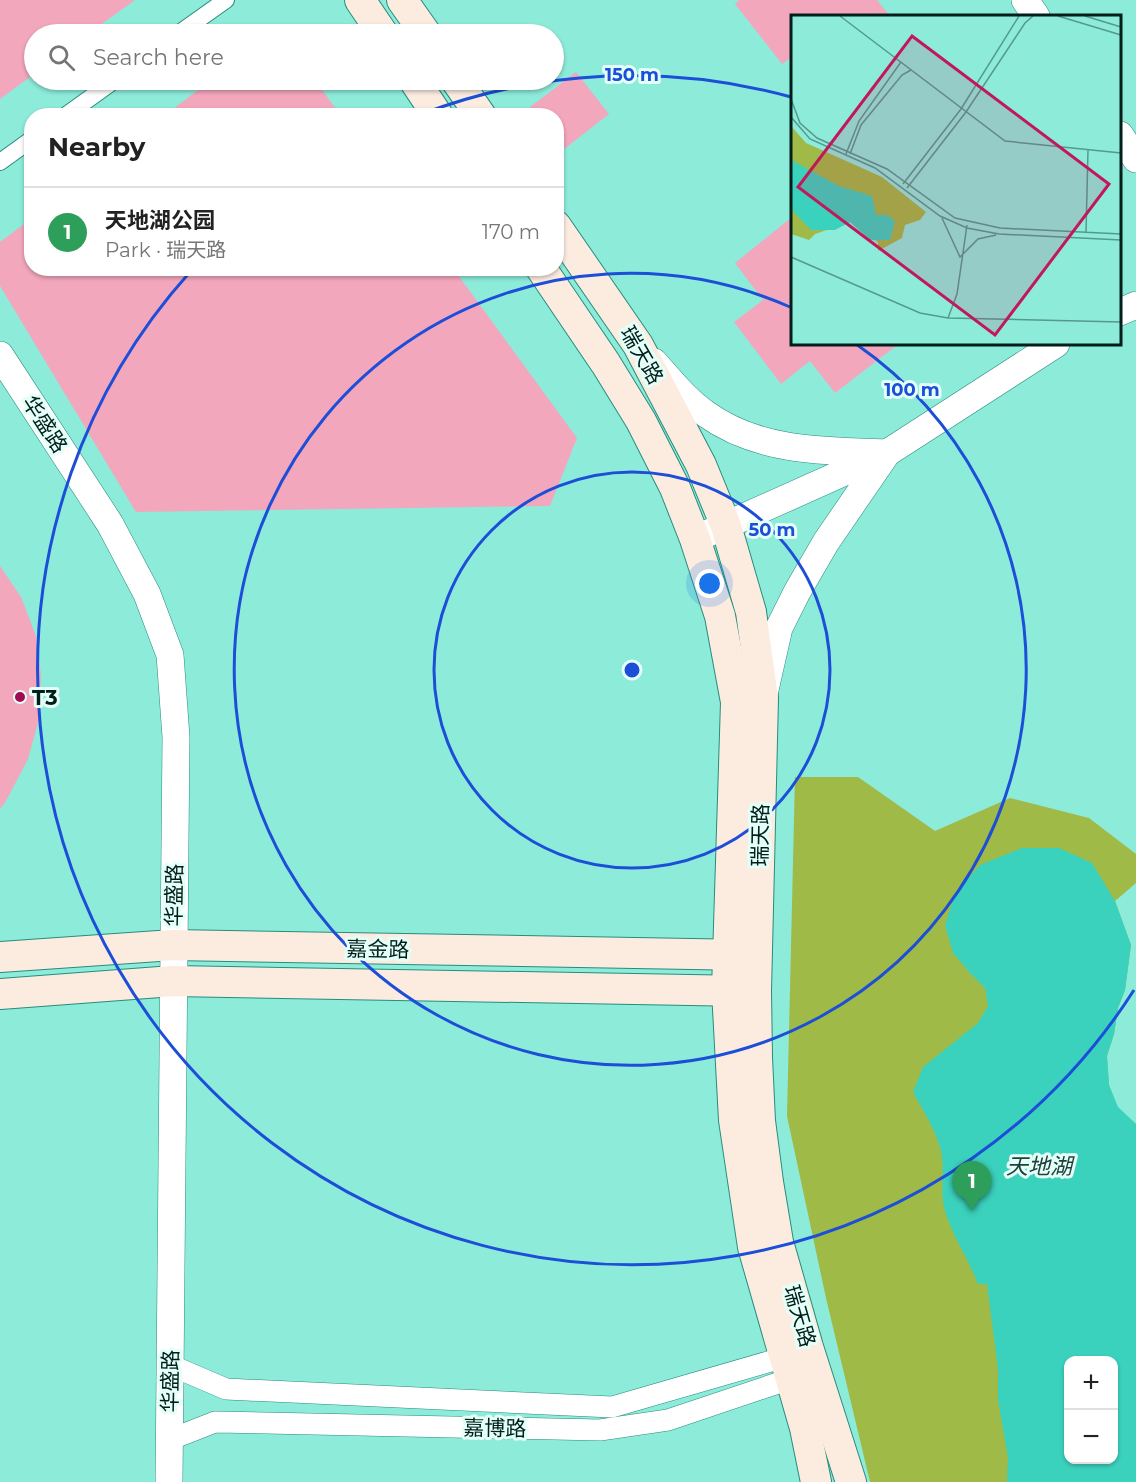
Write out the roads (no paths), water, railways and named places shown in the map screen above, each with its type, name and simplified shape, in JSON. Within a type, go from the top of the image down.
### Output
[{"type":"main road","points":[[360,0],[376,24]]},
{"type":"main road","points":[[402,0],[419,24]]},
{"type":"main road","points":[[421,90],[433,108]]},
{"type":"main road","points":[[463,90],[475,108]]},
{"type":"main road","name":"瑞天路","points":[[564,238],[638,345],[701,465],[726,525],[751,612],[763,698],[743,955],[727,990],[735,1120],[753,1247],[851,1482]]},
{"type":"main road","name":"瑞天路","points":[[546,276],[606,364],[640,421],[675,488],[695,539],[720,616],[736,702],[743,955],[756,991],[760,1122],[768,1182],[800,1363],[805,1428],[816,1482]]},
{"type":"main road","name":"嘉金路","points":[[0,957],[173,945],[743,955]]},
{"type":"main road","name":"嘉金路","points":[[0,994],[173,981],[756,991]]},
{"type":"street","points":[[192,24],[226,0]]},
{"type":"street","points":[[1025,0],[1035,15]]},
{"type":"street","points":[[76,108],[101,90]]},
{"type":"street","points":[[1121,138],[1136,159]]},
{"type":"street","points":[[0,162],[24,146]]},
{"type":"street","points":[[1121,311],[1136,305]]},
{"type":"street","points":[[638,345],[678,389],[705,414],[734,431],[764,442],[797,449],[887,453]]},
{"type":"street","points":[[695,539],[887,453],[1054,345]]},
{"type":"street","name":"华盛路","points":[[0,355],[110,524],[147,594],[170,656],[176,736],[169,1482]]},
{"type":"street","points":[[763,698],[779,628],[797,592],[826,542],[887,453]]},
{"type":"street","name":"嘉博路","points":[[170,1365],[226,1389],[612,1407],[800,1363]]},
{"type":"street","name":"嘉博路","points":[[169,1440],[215,1422],[600,1430],[668,1420],[800,1363]]},
{"type":"water","name":"天地湖","points":[[1022,848],[1059,848],[1092,863],[1115,901],[1131,945],[1125,990],[1118,1008],[1114,1034],[1107,1056],[1109,1085],[1118,1107],[1136,1124],[1136,1482],[1007,1482],[1008,1458],[998,1400],[998,1369],[987,1284],[978,1284],[947,1217],[943,1200],[943,1165],[939,1143],[913,1092],[923,1067],[978,1023],[988,1006],[985,988],[953,953],[945,925],[955,894],[980,865]]},
{"type":"place","name":"T3","points":[[20,697]]},
{"type":"place","name":"天地湖公园","points":[[972,1211]]}]
